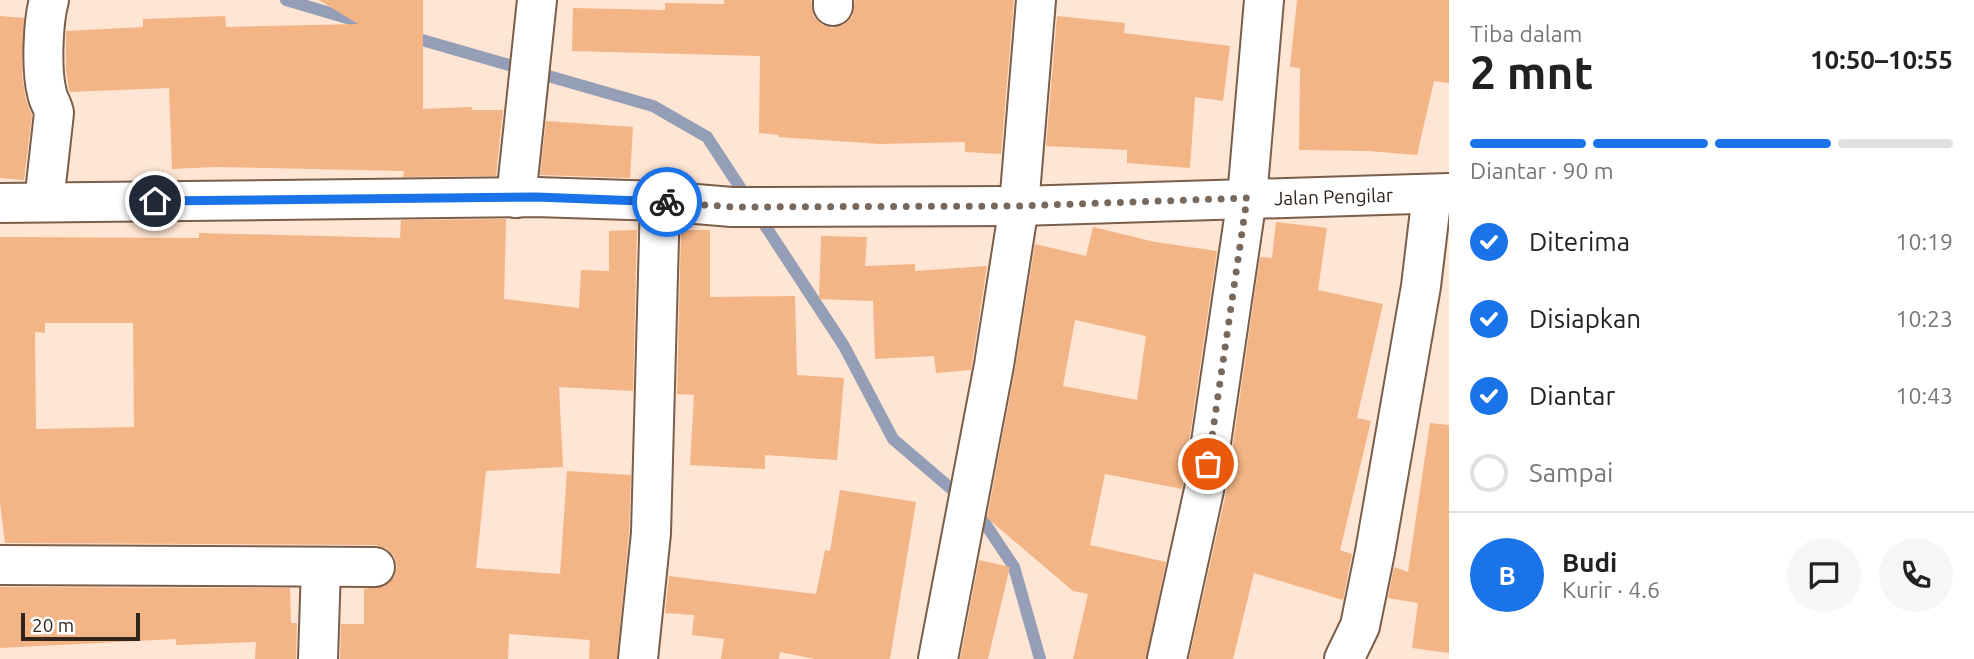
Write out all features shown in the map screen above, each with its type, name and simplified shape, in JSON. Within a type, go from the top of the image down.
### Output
[{"type":"street","points":[[44,202],[54,113],[45,81],[44,51],[49,0]]},
{"type":"street","points":[[516,198],[537,0]]},
{"type":"street","points":[[938,659],[994,365],[1018,206],[1036,0]]},
{"type":"street","points":[[1167,659],[1204,490],[1247,198],[1264,0]]},
{"type":"street","points":[[1344,659],[1360,626],[1421,286],[1441,194]]},
{"type":"street","name":"Jalan Pengilar","points":[[0,203],[536,197],[660,201],[732,207],[1018,206],[1441,194]]},
{"type":"street","points":[[638,659],[651,533],[660,201]]},
{"type":"street","points":[[0,565],[375,567]]},
{"type":"street","points":[[318,659],[321,567]]},
{"type":"building","points":[[319,0],[423,0],[423,109],[472,107],[472,110],[503,110],[496,176],[403,177],[404,171],[215,167],[172,169],[169,88],[69,90],[66,31],[143,27],[143,19],[225,16],[226,27],[358,24]]},
{"type":"building","points":[[724,0],[811,0],[814,17],[822,25],[832,28],[843,25],[852,17],[855,0],[1014,0],[1001,154],[965,152],[965,142],[880,144],[778,137],[779,135],[759,133],[760,56],[572,51],[573,8],[665,10],[665,3],[724,4]]},
{"type":"building","points":[[1297,0],[1449,0],[1449,83],[1434,81],[1417,155],[1299,150],[1300,68],[1290,67]]},
{"type":"building","points":[[0,16],[24,18],[22,74],[26,100],[32,115],[24,180],[0,178]]},
{"type":"building","points":[[1057,16],[1125,23],[1124,33],[1230,46],[1223,101],[1195,97],[1190,168],[1127,163],[1127,150],[1046,146]]},
{"type":"building","points":[[546,121],[633,127],[630,178],[540,175]]},
{"type":"building","points":[[506,219],[504,299],[579,308],[581,270],[609,271],[609,231],[637,230],[633,391],[559,387],[563,467],[486,471],[476,568],[560,574],[567,471],[631,475],[629,532],[617,659],[589,659],[590,640],[509,634],[508,659],[340,659],[341,624],[364,624],[364,589],[385,586],[394,577],[397,566],[394,556],[387,549],[376,545],[5,543],[0,503],[0,237],[199,238],[199,233],[400,238],[401,220]],"holes":[[[45,323],[133,323],[134,427],[36,429],[35,332],[45,333]]]},
{"type":"building","points":[[1276,222],[1327,228],[1318,290],[1383,304],[1357,418],[1371,421],[1340,550],[1352,554],[1343,600],[1254,573],[1233,659],[1189,659],[1226,493],[1260,257],[1272,258]]},
{"type":"building","points":[[1093,227],[1155,242],[1217,251],[1182,489],[1105,474],[1090,545],[1166,562],[1146,659],[1073,659],[1088,594],[1073,591],[987,518],[1035,244],[1086,256]],"holes":[[[1075,320],[1146,336],[1137,400],[1063,386]]]},
{"type":"building","points":[[681,230],[710,230],[710,297],[795,296],[797,375],[844,378],[837,460],[765,455],[765,469],[690,465],[694,395],[677,394]]},
{"type":"building","points":[[821,236],[867,237],[865,266],[915,264],[915,271],[987,266],[971,370],[936,373],[934,356],[875,359],[873,301],[819,299]]},
{"type":"building","points":[[1430,423],[1449,425],[1449,653],[1412,648],[1418,603],[1388,598],[1394,567],[1408,572]]},
{"type":"building","points":[[840,490],[916,502],[890,659],[815,659],[780,652],[779,659],[721,659],[724,639],[692,635],[694,615],[665,613],[669,576],[816,594],[825,550],[830,551]]},
{"type":"building","points":[[979,560],[1010,567],[988,659],[960,659]]},
{"type":"building","points":[[0,587],[290,588],[291,623],[297,623],[296,659],[255,659],[256,642],[176,645],[176,639],[0,648]]},
{"type":"waterway","points":[[286,0],[364,23]]},
{"type":"waterway","points":[[408,36],[653,106],[707,137],[844,346],[893,439],[962,498]]},
{"type":"waterway","points":[[976,510],[1014,567],[1040,659]]},
{"type":"way so far","points":[[667,202],[732,207],[1018,206],[1247,198],[1208,464]]},
{"type":"route","points":[[155,201],[536,197],[667,202]]}]
